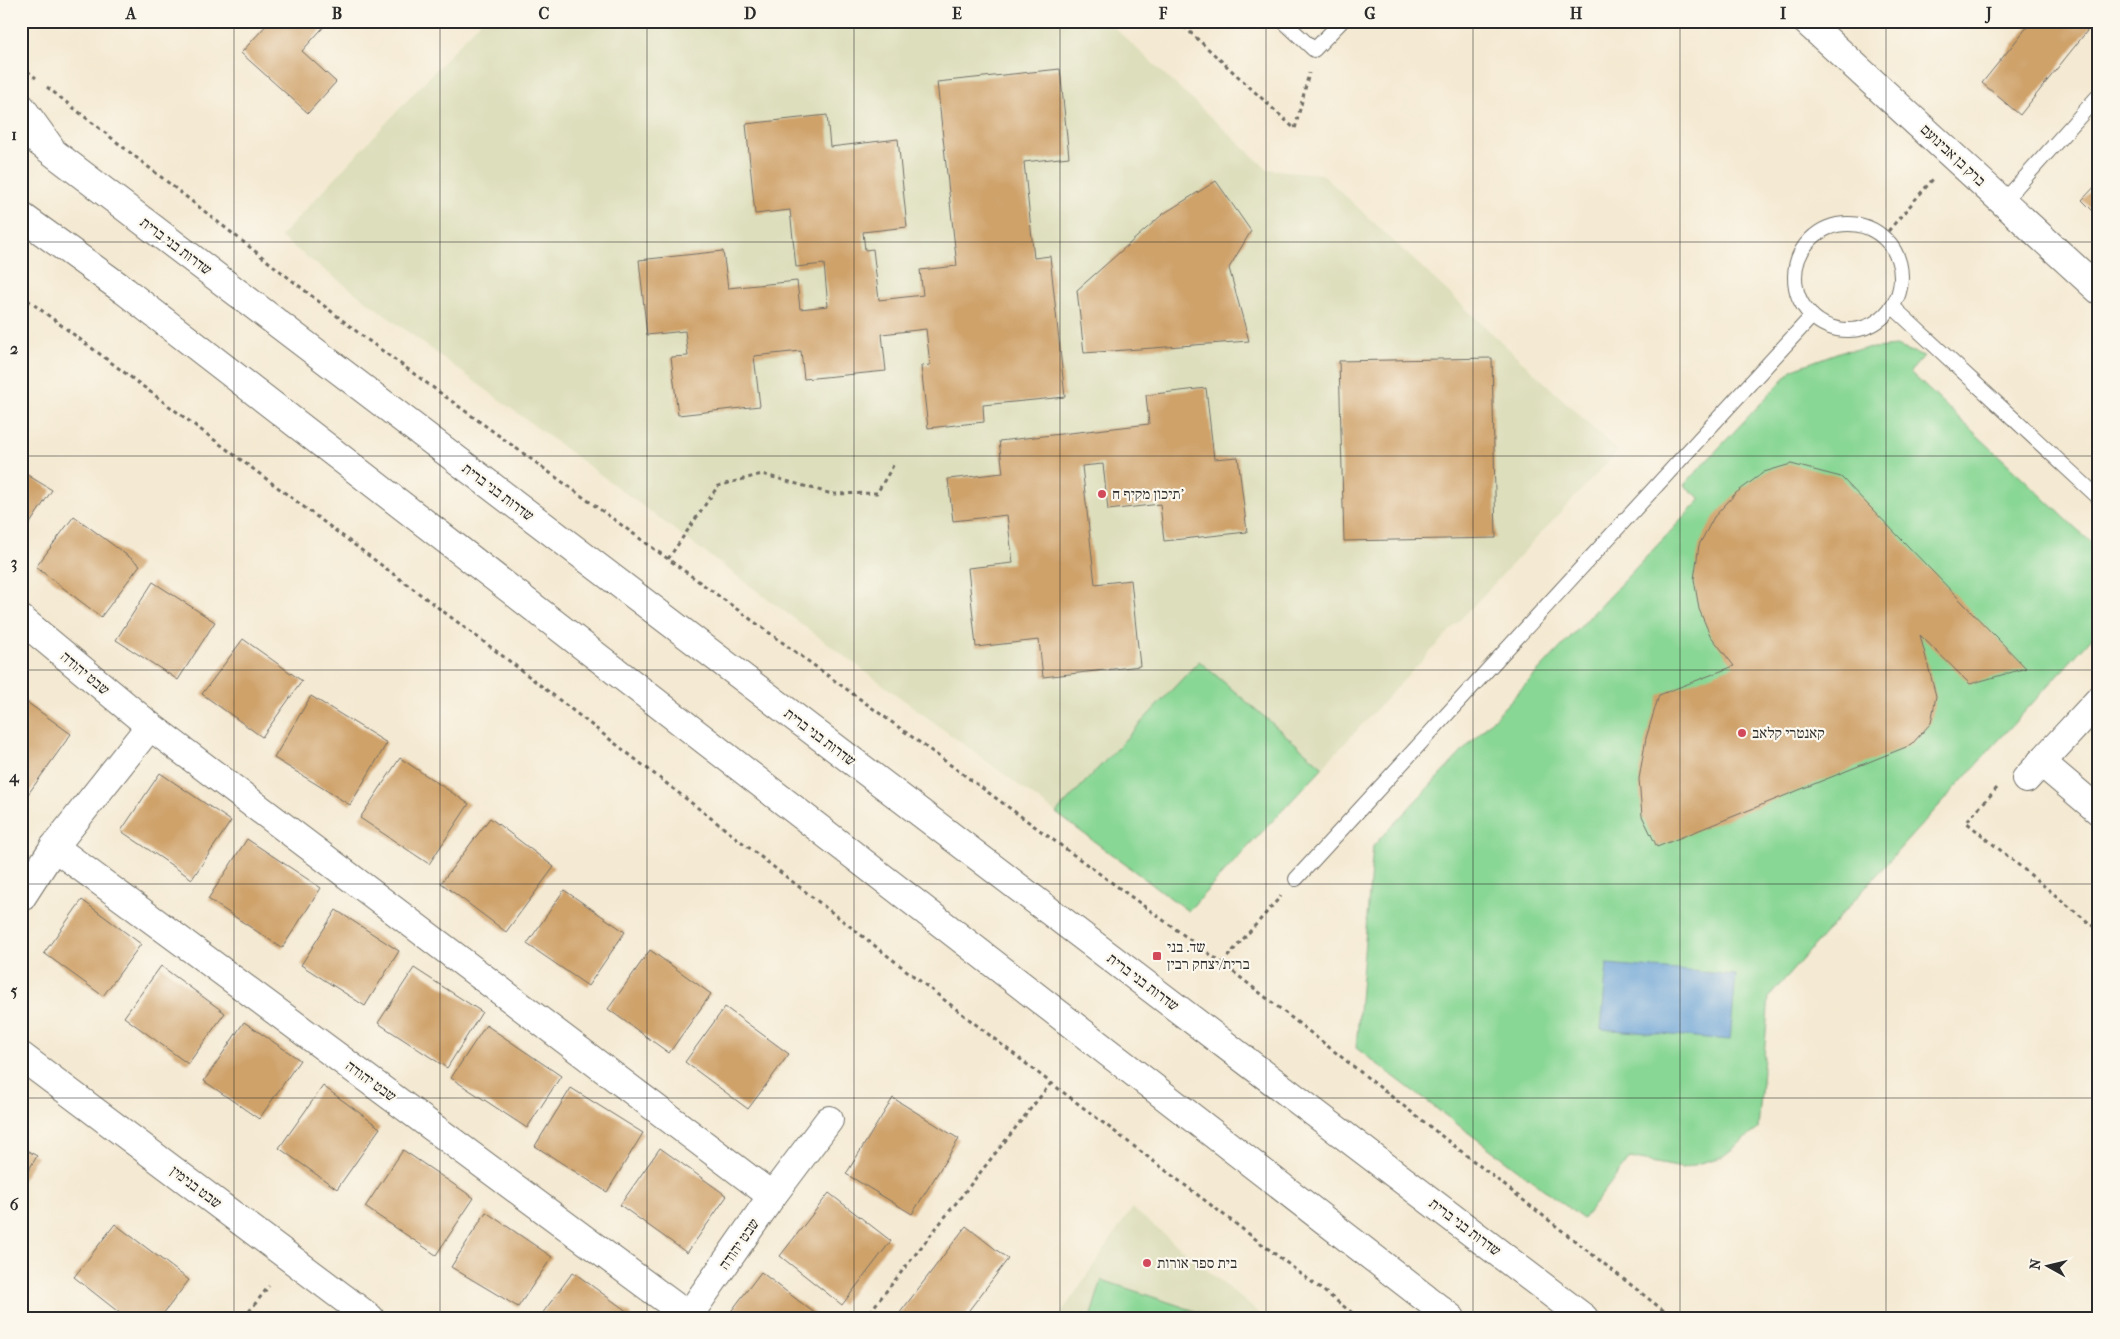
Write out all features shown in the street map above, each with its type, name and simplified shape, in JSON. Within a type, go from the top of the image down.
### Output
[{"type":"main road","name":"ברק בן אבינועם","points":[[1806,21],[2099,290]]},
{"type":"main road","points":[[21,107],[57,156]]},
{"type":"main road","name":"שדרות בני ברית","points":[[21,128],[1584,1318]]},
{"type":"main road","points":[[21,216],[125,291],[1451,1318]]},
{"type":"main road","name":"שבט יהודה","points":[[21,619],[150,726],[772,1196]]},
{"type":"main road","points":[[2099,700],[2033,771],[2099,811]]},
{"type":"main road","points":[[21,898],[54,847],[150,726]]},
{"type":"main road","name":"שבט יהודה","points":[[54,847],[688,1317],[772,1196],[829,1120]]},
{"type":"main road","name":"שבט בנימין","points":[[21,1056],[370,1318]]},
{"type":"lane","points":[[1283,21],[1314,50],[1342,21]]},
{"type":"lane","points":[[2003,202],[2099,95]]},
{"type":"lane","points":[[1843,224],[1871,229],[1883,237],[1893,249],[1900,270],[1898,293],[1892,306],[1879,320],[1863,328],[1845,330],[1827,326],[1812,316],[1802,304],[1796,290],[1795,274],[1798,259],[1805,246],[1816,234],[1829,227],[1843,224]]},
{"type":"lane","points":[[1892,306],[2099,498]]},
{"type":"lane","points":[[1296,879],[1812,316]]},
{"type":"path","points":[[1178,21],[1295,129],[1314,50]]},
{"type":"path","points":[[1185,28],[1191,21]]},
{"type":"path","points":[[21,66],[37,79]]},
{"type":"path","points":[[45,85],[365,338],[1222,963],[1673,1318]]},
{"type":"path","points":[[1883,237],[1953,156]]},
{"type":"path","points":[[21,295],[508,660],[1051,1083],[1359,1318]]},
{"type":"path","points":[[668,559],[718,486],[762,474],[832,494],[877,493],[894,464]]},
{"type":"path","points":[[2033,771],[2014,769],[1966,822],[2099,930]]},
{"type":"path","points":[[1222,963],[1296,879]]},
{"type":"path","points":[[865,1318],[1051,1083]]},
{"type":"path","points":[[244,1318],[269,1286]]},
{"type":"shaded area","name":"תיכון מקיף ח'","points":[[481,21],[1107,21],[1267,169],[1322,174],[1618,451],[1188,911],[280,237]]},
{"type":"shaded area","name":"בית ספר אורות","points":[[1132,1208],[1265,1318],[1058,1318]]},
{"type":"green space","name":"קאנטרי קלאב","points":[[1896,346],[1924,356],[1910,372],[2099,550],[2099,630],[1904,844],[1769,997],[1758,1129],[1722,1157],[1682,1168],[1630,1158],[1583,1219],[1356,1048],[1373,846],[1701,499],[1684,485],[1793,369],[1842,351]]},
{"type":"green space","points":[[1199,661],[1323,767],[1188,911],[1056,813]]},
{"type":"green space","points":[[1102,1280],[1216,1318],[1090,1318]]},
{"type":"water","points":[[1607,964],[1736,975],[1730,1040],[1601,1029]]},
{"type":"building","points":[[270,21],[329,21],[302,51],[336,82],[308,113],[241,53]]},
{"type":"building","points":[[2032,21],[2095,21],[2020,115],[1982,83]]},
{"type":"building","points":[[1060,69],[1069,157],[1024,162],[1034,258],[1050,256],[1065,397],[983,405],[984,422],[928,428],[921,366],[930,365],[926,329],[882,334],[886,371],[804,379],[801,351],[754,356],[760,406],[678,415],[671,357],[688,356],[685,331],[647,335],[639,260],[723,251],[728,288],[797,281],[800,309],[828,306],[824,264],[796,267],[790,210],[755,214],[746,124],[827,115],[830,147],[898,139],[907,227],[863,232],[865,250],[873,249],[879,300],[923,295],[920,270],[957,266],[937,82]]},
{"type":"building","points":[[1216,181],[1251,231],[1229,268],[1249,341],[1084,353],[1077,290],[1163,214]]},
{"type":"building","points":[[2099,182],[2099,217],[2082,200]]},
{"type":"building","points":[[1492,358],[1496,538],[1344,541],[1339,361]]},
{"type":"building","points":[[1206,388],[1214,459],[1238,457],[1247,532],[1164,541],[1160,504],[1108,510],[1103,464],[1082,466],[1095,584],[1131,580],[1140,666],[1043,677],[1039,640],[976,647],[968,568],[1013,563],[1007,515],[953,521],[948,479],[1003,473],[999,441],[1149,424],[1146,395]]},
{"type":"building","points":[[1791,464],[1841,477],[2026,668],[1970,684],[1920,635],[1936,696],[1931,723],[1911,745],[1657,847],[1642,816],[1639,779],[1646,738],[1659,695],[1734,666],[1710,635],[1699,609],[1694,579],[1699,545],[1714,517],[1736,493],[1764,472]]},
{"type":"building","points":[[21,471],[52,490],[21,537]]},
{"type":"building","points":[[74,516],[140,565],[101,617],[36,567]]},
{"type":"building","points":[[153,582],[215,622],[178,680],[116,640]]},
{"type":"building","points":[[243,639],[302,681],[262,737],[202,694]]},
{"type":"building","points":[[311,696],[387,743],[350,805],[274,758]]},
{"type":"building","points":[[21,698],[71,734],[21,804]]},
{"type":"building","points":[[400,758],[469,804],[429,864],[360,818]]},
{"type":"building","points":[[160,773],[231,821],[192,879],[121,831]]},
{"type":"building","points":[[490,818],[554,867],[506,932],[441,883]]},
{"type":"building","points":[[247,839],[321,888],[282,948],[208,899]]},
{"type":"building","points":[[564,890],[625,932],[588,986],[527,944]]},
{"type":"building","points":[[82,900],[141,944],[103,996],[44,953]]},
{"type":"building","points":[[336,910],[399,951],[365,1006],[301,965]]},
{"type":"building","points":[[650,950],[711,994],[669,1053],[608,1009]]},
{"type":"building","points":[[161,966],[225,1013],[188,1064],[124,1017]]},
{"type":"building","points":[[414,968],[482,1012],[447,1068],[378,1023]]},
{"type":"building","points":[[725,1007],[789,1054],[748,1109],[685,1062]]},
{"type":"building","points":[[244,1022],[300,1060],[259,1119],[204,1081]]},
{"type":"building","points":[[486,1025],[561,1076],[527,1128],[451,1078]]},
{"type":"building","points":[[323,1086],[380,1128],[337,1189],[279,1148]]},
{"type":"building","points":[[571,1088],[643,1133],[607,1192],[535,1146]]},
{"type":"building","points":[[893,1098],[959,1139],[912,1214],[846,1174]]},
{"type":"building","points":[[21,1147],[37,1156],[21,1183]]},
{"type":"building","points":[[660,1148],[727,1196],[687,1253],[620,1205]]},
{"type":"building","points":[[403,1150],[474,1198],[436,1255],[365,1207]]},
{"type":"building","points":[[829,1193],[891,1241],[842,1305],[780,1256]]},
{"type":"building","points":[[486,1212],[552,1257],[518,1307],[451,1267]]},
{"type":"building","points":[[115,1224],[189,1280],[160,1318],[126,1318],[74,1277]]},
{"type":"building","points":[[966,1226],[1008,1259],[963,1318],[896,1318]]},
{"type":"building","points":[[573,1272],[632,1315],[630,1318],[539,1318]]},
{"type":"building","points":[[761,1272],[821,1318],[726,1318]]},
{"type":"place","name":"תיכון מקיף ח'","points":[[1102,494]]},
{"type":"place","name":"קאנטרי קלאב","points":[[1742,733]]},
{"type":"place","name":"שד. בני ברית/יצחק רבין","points":[[1157,956]]},
{"type":"place","name":"בית ספר אורות","points":[[1147,1263]]}]
